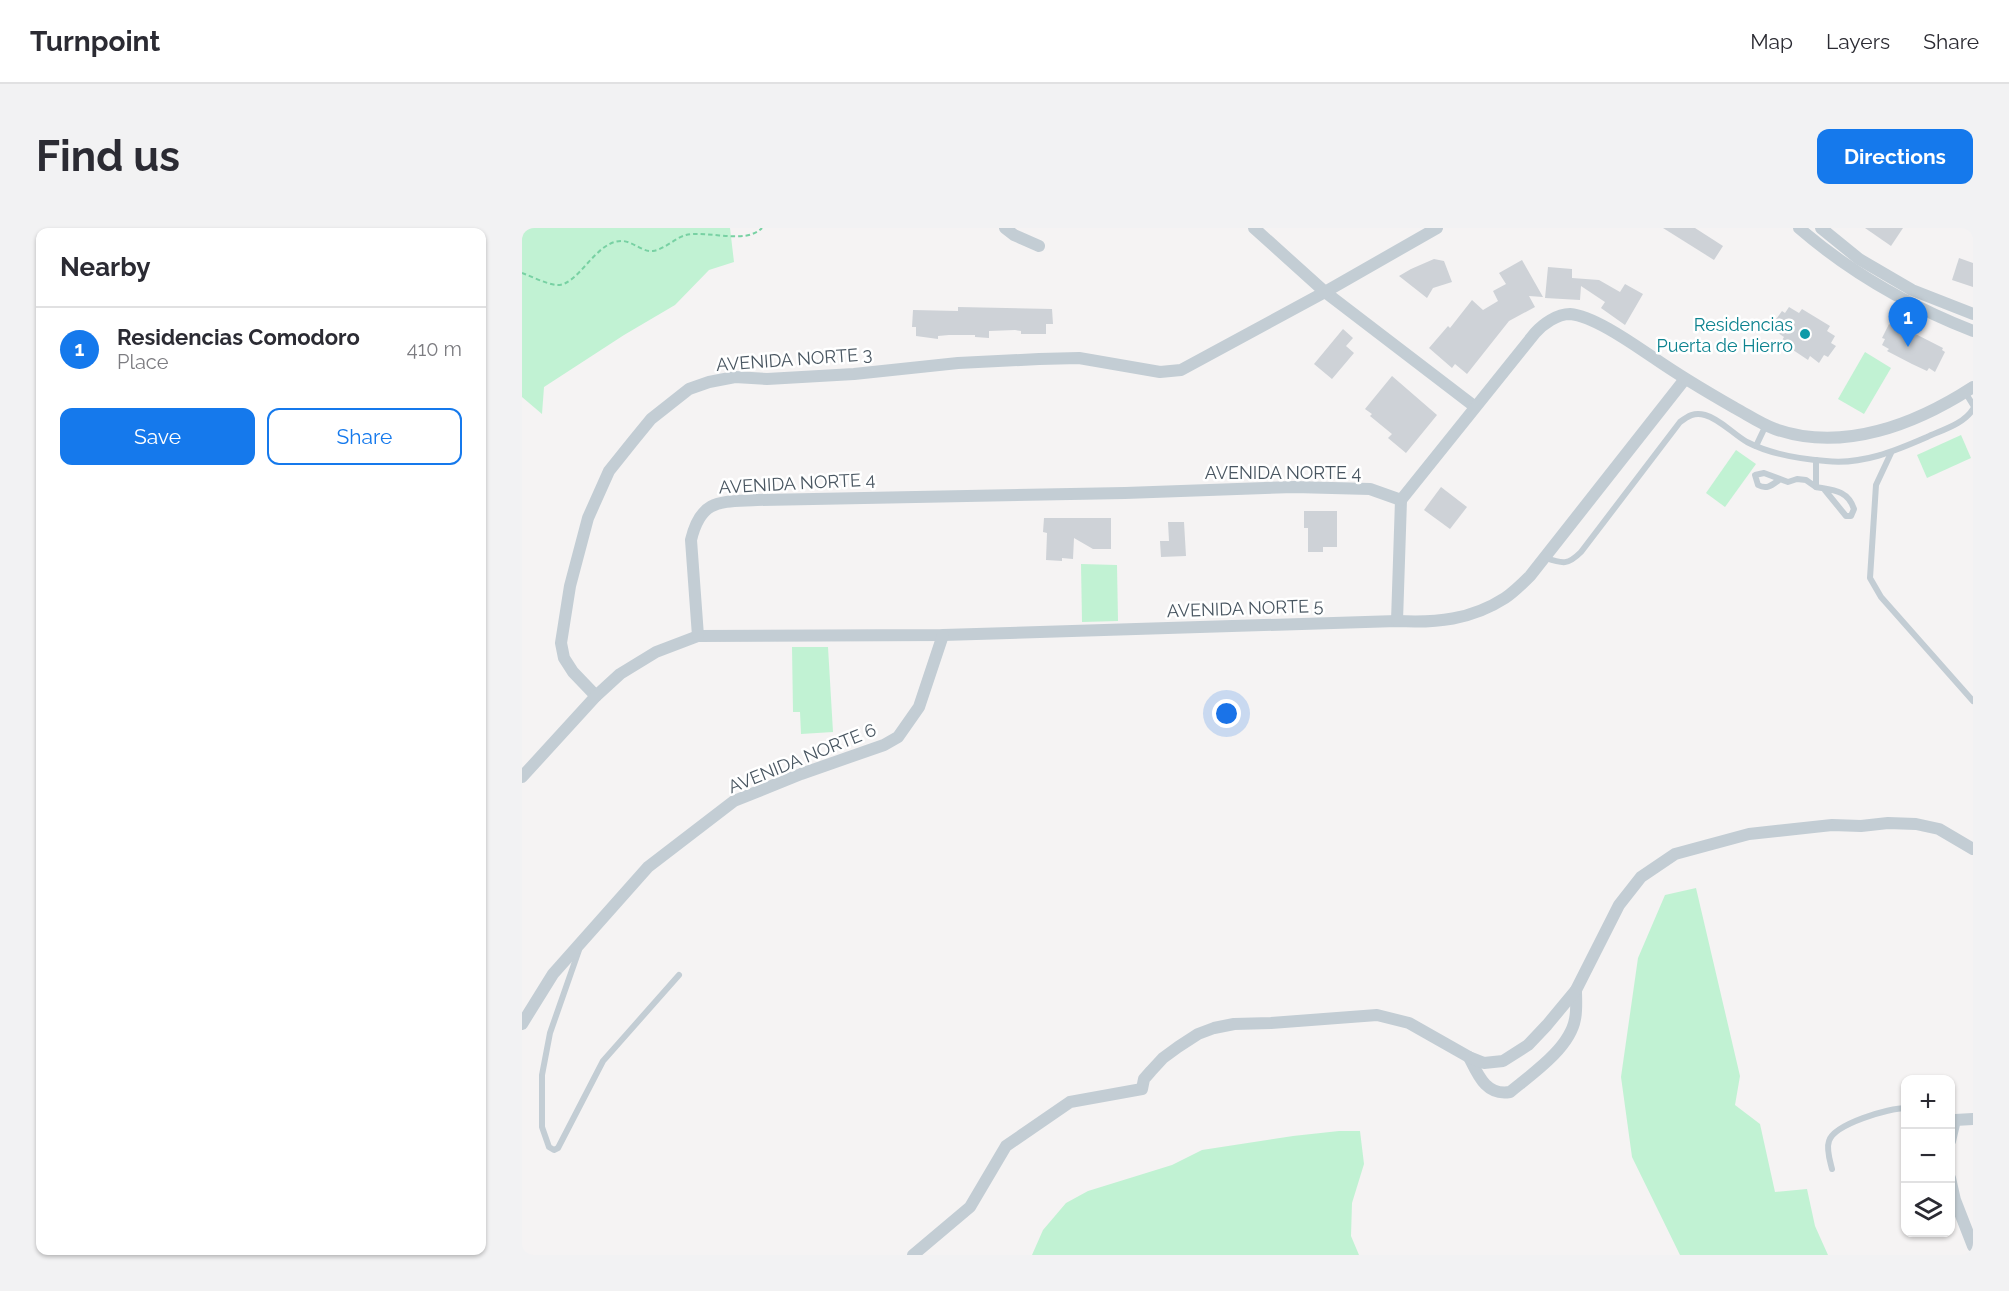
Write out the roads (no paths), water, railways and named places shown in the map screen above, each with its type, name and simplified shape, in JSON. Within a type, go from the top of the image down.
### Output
[{"type":"street","points":[[1005,228],[1014,235],[1039,246]]},
{"type":"street","points":[[1254,228],[1325,292],[1474,406]]},
{"type":"street","name":"AVENIDA NORTE 3","points":[[596,696],[573,672],[564,658],[561,643],[570,586],[588,518],[609,471],[651,419],[689,389],[735,376],[767,379],[854,374],[958,363],[1027,360],[1079,358],[1160,372],[1181,370],[1437,228]]},
{"type":"street","points":[[1798,228],[1833,256],[1896,296],[1973,331]]},
{"type":"street","points":[[1821,228],[1859,259],[1912,290],[1973,314]]},
{"type":"street","points":[[1396,621],[1401,500],[1474,406],[1543,324],[1566,314],[1581,316],[1624,339],[1685,379],[1766,425],[1791,433],[1825,438],[1870,434],[1919,417],[1969,390]]},
{"type":"street","name":"AVENIDA NORTE 5","points":[[698,636],[943,636],[1422,622],[1469,616],[1505,598],[1530,576],[1685,379]]},
{"type":"street","name":"AVENIDA NORTE 4","points":[[698,636],[691,540],[694,525],[712,504],[726,501],[1294,487],[1370,489],[1401,500]]},
{"type":"street","points":[[522,777],[596,696],[620,675],[656,652],[698,636]]},
{"type":"street","name":"AVENIDA NORTE 6","points":[[522,1024],[553,974],[648,867],[735,801],[801,774],[884,745],[898,737],[919,707],[943,636]]},
{"type":"street","points":[[913,1255],[970,1207],[1006,1146],[1070,1102],[1142,1089],[1144,1079],[1163,1058],[1198,1034],[1234,1024],[1377,1015],[1409,1023],[1484,1064],[1503,1061],[1528,1045],[1576,990],[1619,905],[1641,877],[1675,854],[1749,834],[1832,825],[1861,826],[1887,823],[1916,824],[1939,830],[1973,849]]},
{"type":"street","points":[[1469,1057],[1481,1081],[1493,1091],[1510,1092],[1551,1058],[1565,1040],[1575,1020],[1576,990]]},
{"type":"street","points":[[1955,1119],[1973,1119]]},
{"type":"street","points":[[1951,1183],[1955,1200],[1968,1226],[1973,1246]]},
{"type":"lane","points":[[1546,558],[1562,563],[1572,561],[1680,422],[1696,413],[1706,415],[1746,441],[1771,452],[1829,462],[1859,460],[1890,453],[1968,416],[1973,407],[1969,390]]},
{"type":"lane","points":[[1756,446],[1766,425]]},
{"type":"lane","points":[[1890,453],[1876,485],[1870,578],[1881,597],[1973,701]]},
{"type":"lane","points":[[1816,460],[1816,487]]},
{"type":"lane","points":[[1779,480],[1788,482],[1797,479],[1806,480],[1816,487],[1841,491],[1851,501],[1854,509],[1851,516],[1846,516],[1824,489]]},
{"type":"lane","points":[[583,941],[550,1033],[542,1075],[542,1127],[549,1147],[554,1150],[558,1148],[603,1061],[679,975]]},
{"type":"lane","points":[[1832,1169],[1828,1142],[1832,1136],[1874,1114],[1901,1108]]},
{"type":"place","name":"Residencias Puerta de Hierro","points":[[1805,334]]},
{"type":"place","name":"Residencias Comodoro","points":[[1908,347]]}]
